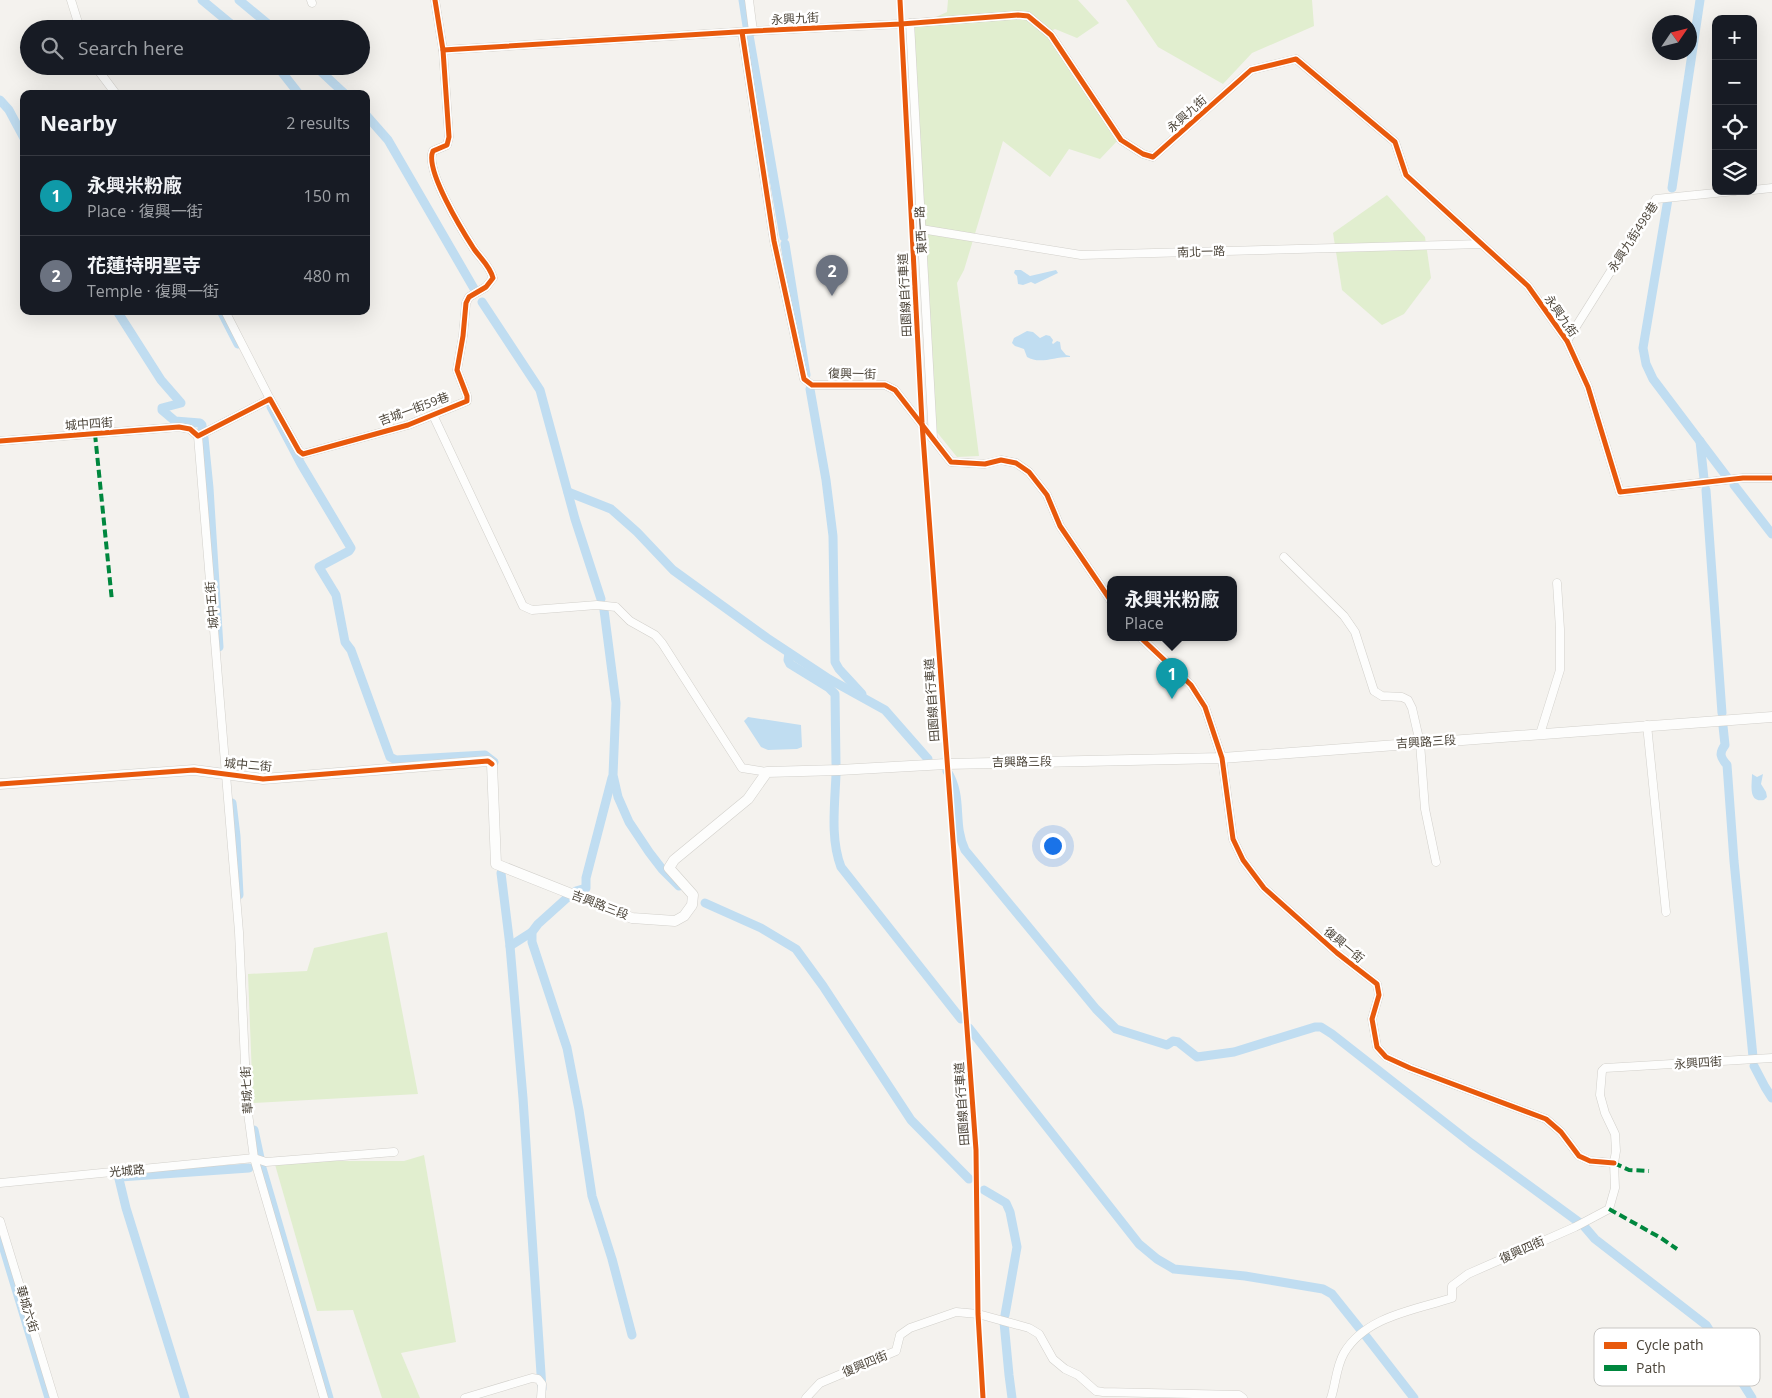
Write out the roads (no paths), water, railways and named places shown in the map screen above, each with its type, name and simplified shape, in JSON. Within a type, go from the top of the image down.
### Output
[{"type":"street","points":[[71,0],[77,20]]},
{"type":"street","name":"吉城一街59巷","points":[[270,399],[299,451],[303,454],[408,425],[467,401],[467,396],[457,370],[466,302],[470,297],[486,287],[493,278],[491,270],[474,249],[437,182],[430,157],[433,152],[447,145],[448,137],[443,50],[435,0]]},
{"type":"street","points":[[749,0],[753,31]]},
{"type":"street","name":"永興九街","points":[[443,50],[1028,16],[1051,36],[1121,140],[1143,154],[1153,157],[1252,70],[1296,58],[1395,142],[1406,175],[1528,286],[1567,341],[1588,387],[1620,492],[1743,478],[1772,478]]},
{"type":"street","name":"東西一路","points":[[910,23],[933,438]]},
{"type":"street","name":"復興一街","points":[[742,32],[774,241],[804,379],[812,385],[885,385],[895,390],[951,462],[985,464],[1001,460],[1016,463],[1030,472],[1047,495],[1060,526],[1107,595]]},
{"type":"street","points":[[102,75],[113,90]]},
{"type":"street","points":[[1757,190],[1772,188]]},
{"type":"street","name":"永興九街498巷","points":[[1567,341],[1656,199],[1712,193]]},
{"type":"street","name":"南北一路","points":[[921,229],[1081,255],[1482,244]]},
{"type":"street","points":[[198,436],[270,399],[227,315]]},
{"type":"street","points":[[434,415],[523,606],[532,610],[597,605],[616,607],[630,621],[655,635],[662,642],[742,768],[767,772]]},
{"type":"street","name":"城中四街","points":[[0,441],[179,427],[190,429],[198,436]]},
{"type":"street","name":"城中五街","points":[[198,436],[225,773]]},
{"type":"street","points":[[1284,557],[1344,616],[1355,632],[1374,691],[1382,696],[1402,697],[1408,700],[1412,708],[1420,743],[1425,809],[1436,862]]},
{"type":"street","points":[[1540,734],[1560,670],[1560,628],[1556,583]]},
{"type":"street","name":"復興一街","points":[[1144,641],[1191,685],[1205,706],[1222,758],[1233,839],[1243,860],[1264,888],[1337,953],[1377,984],[1379,995],[1372,1019],[1377,1048],[1386,1056],[1410,1068],[1546,1119],[1561,1132],[1579,1156],[1590,1161],[1614,1162]]},
{"type":"street","name":"吉興路三段","points":[[492,764],[496,864],[632,918],[675,921],[684,916],[692,905],[693,896],[669,868],[670,866],[674,860],[748,799],[767,772],[946,764],[1222,758],[1772,717]]},
{"type":"street","points":[[1647,726],[1666,912]]},
{"type":"street","name":"城中二街","points":[[0,784],[194,770],[263,779],[488,761],[492,764]]},
{"type":"street","name":"華城七街","points":[[225,773],[239,932],[247,1106],[254,1158],[324,1398]]},
{"type":"street","name":"永興四街","points":[[1625,1068],[1772,1058]]},
{"type":"street","name":"復興四街","points":[[1331,1398],[1337,1371],[1344,1353],[1364,1330],[1383,1320],[1452,1298],[1452,1286],[1468,1274],[1575,1227],[1608,1209],[1615,1188],[1614,1162],[1616,1151],[1615,1134],[1605,1113],[1600,1095],[1602,1071],[1605,1068],[1625,1068]]},
{"type":"street","name":"光城路","points":[[0,1182],[254,1158],[266,1162],[394,1152]]},
{"type":"street","name":"華城六街","points":[[0,1221],[54,1398]]},
{"type":"street","name":"復興四街","points":[[806,1398],[820,1383],[896,1351],[900,1335],[910,1328],[956,1312],[978,1314],[1029,1328],[1039,1334],[1053,1359],[1078,1375],[1096,1391],[1239,1395],[1244,1398]]},
{"type":"street","points":[[465,1398],[532,1378],[538,1379],[542,1384],[540,1398]]},
{"type":"water","points":[[1015,270],[1021,270],[1030,276],[1056,270],[1058,273],[1035,284],[1031,282],[1023,285],[1018,284],[1017,276],[1014,273]]},
{"type":"water","points":[[1027,331],[1033,332],[1040,338],[1046,335],[1050,336],[1053,344],[1057,341],[1060,342],[1061,349],[1070,357],[1037,360],[1027,357],[1024,349],[1012,343],[1014,338]]},
{"type":"water","points":[[748,717],[801,725],[802,747],[797,749],[768,750],[761,747],[744,721]]},
{"type":"water","points":[[1752,774],[1757,777],[1763,774],[1761,784],[1767,797],[1764,800],[1755,799],[1753,796]]},
{"type":"waterway","points":[[202,0],[226,20]]},
{"type":"waterway","points":[[239,0],[263,20]]},
{"type":"waterway","points":[[743,0],[747,26]]},
{"type":"waterway","points":[[1672,188],[1700,0]]},
{"type":"waterway","points":[[749,35],[784,237]]},
{"type":"waterway","points":[[284,75],[296,90]]},
{"type":"waterway","points":[[325,75],[341,90]]},
{"type":"waterway","points":[[0,100],[9,110],[20,131]]},
{"type":"waterway","points":[[370,120],[388,140],[476,292]]},
{"type":"waterway","points":[[1668,199],[1643,348],[1646,364],[1653,379],[1727,477]]},
{"type":"waterway","points":[[785,244],[806,375]]},
{"type":"waterway","points":[[482,302],[540,390],[575,519],[601,599]]},
{"type":"waterway","points":[[120,315],[161,380],[181,403],[162,408],[162,410],[175,421],[200,423],[202,429]]},
{"type":"waterway","points":[[223,315],[238,344]]},
{"type":"waterway","points":[[810,389],[826,480],[833,536],[835,662],[862,694]]},
{"type":"waterway","points":[[271,407],[301,464],[351,548],[349,551],[319,567],[336,595],[345,642],[351,650],[390,757],[396,760],[485,755],[494,762]]},
{"type":"waterway","points":[[204,438],[219,647]]},
{"type":"waterway","points":[[1700,441],[1704,479]]},
{"type":"waterway","points":[[1734,485],[1772,534]]},
{"type":"waterway","points":[[1706,490],[1722,713]]},
{"type":"waterway","points":[[568,492],[611,509],[637,532],[673,570],[767,638],[829,679],[885,710],[928,759]]},
{"type":"waterway","points":[[604,610],[616,703],[613,775],[618,797],[629,822],[649,852],[679,886]]},
{"type":"waterway","points":[[789,653],[788,660],[790,664],[829,688],[835,694],[836,764]]},
{"type":"waterway","points":[[1723,726],[1725,745],[1721,755],[1727,765],[1734,861],[1753,1057]]},
{"type":"waterway","points":[[947,771],[955,791],[959,830],[965,850],[1096,1009],[1116,1029],[1167,1045],[1173,1041],[1178,1042],[1197,1057],[1234,1052],[1315,1027],[1321,1027],[1471,1143],[1580,1223]]},
{"type":"waterway","points":[[836,774],[834,833],[841,867],[961,1019]]},
{"type":"waterway","points":[[576,891],[586,888],[586,878],[612,778]]},
{"type":"waterway","points":[[232,803],[239,895]]},
{"type":"waterway","points":[[501,873],[510,946],[523,1098],[542,1389]]},
{"type":"waterway","points":[[568,897],[538,924],[532,932],[532,942],[567,1048],[579,1110],[592,1196],[612,1259],[632,1335]]},
{"type":"waterway","points":[[705,903],[761,928],[796,949],[823,986],[911,1120],[969,1179]]},
{"type":"waterway","points":[[510,946],[532,932]]},
{"type":"waterway","points":[[969,1028],[1139,1244],[1157,1259],[1174,1269],[1245,1276],[1323,1289],[1332,1294],[1360,1329]]},
{"type":"waterway","points":[[1754,1066],[1772,1098]]},
{"type":"waterway","points":[[254,1130],[260,1158]]},
{"type":"waterway","points":[[185,1398],[126,1208],[119,1179],[120,1177],[249,1168]]},
{"type":"waterway","points":[[262,1168],[329,1398]]},
{"type":"waterway","points":[[984,1190],[1006,1203],[1010,1212],[1017,1247],[1005,1315]]},
{"type":"waterway","points":[[1583,1225],[1595,1239],[1708,1328]]},
{"type":"waterway","points":[[0,1236],[49,1398]]},
{"type":"waterway","points":[[1004,1322],[1012,1398]]},
{"type":"waterway","points":[[1365,1335],[1414,1398]]},
{"type":"waterway","points":[[1744,1386],[1752,1398]]},
{"type":"place","name":"花蓮持明聖寺","points":[[832,296]]},
{"type":"place","name":"永興米粉廠","points":[[1172,699]]}]
